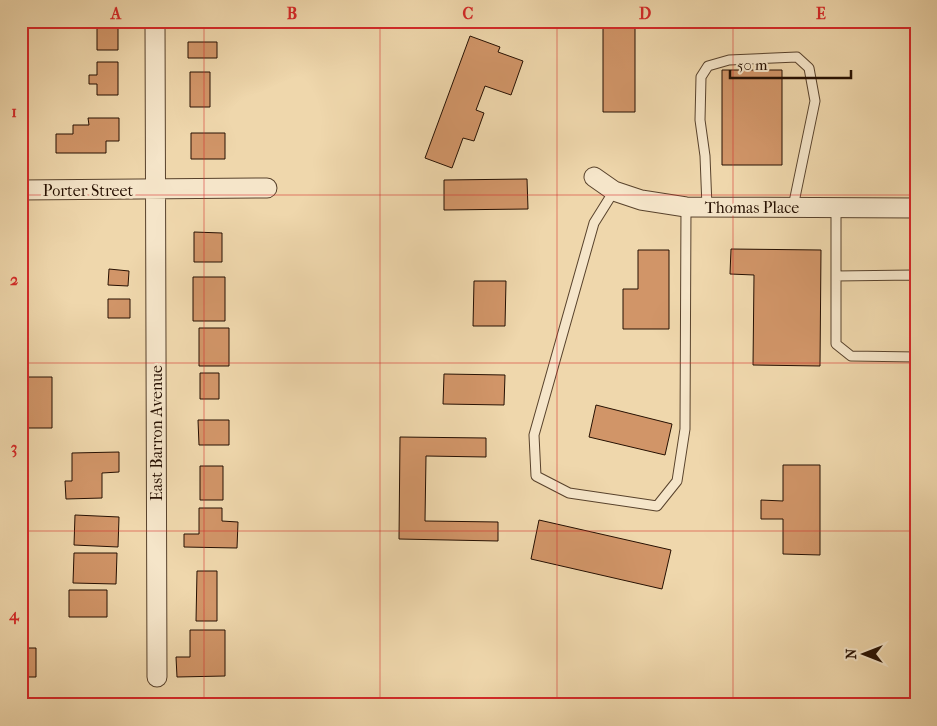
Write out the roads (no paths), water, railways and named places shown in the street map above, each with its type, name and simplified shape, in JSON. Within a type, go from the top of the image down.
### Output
[{"type":"street","name":"East Barron Avenue","points":[[155,21],[158,677]]},
{"type":"street","name":"Thomas Place","points":[[594,177],[614,191],[641,200],[686,207],[916,208]]},
{"type":"street","points":[[155,190],[267,188]]},
{"type":"street","name":"Porter Street","points":[[21,190],[155,190]]},
{"type":"lane","points":[[707,207],[705,156],[700,120],[701,76],[708,66],[729,60],[797,57],[809,68],[815,101],[793,207]]},
{"type":"lane","points":[[614,191],[594,223],[534,434],[536,476],[569,493],[657,506],[677,481],[685,429],[686,207]]},
{"type":"lane","points":[[836,208],[836,344],[851,356],[916,357]]},
{"type":"lane","points":[[836,276],[914,275],[916,277]]}]
